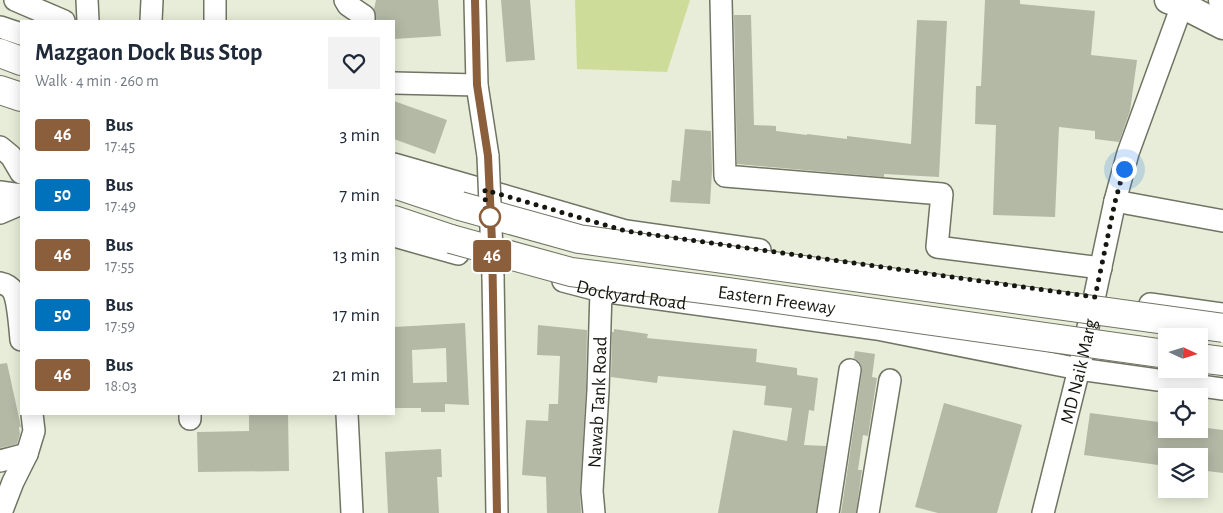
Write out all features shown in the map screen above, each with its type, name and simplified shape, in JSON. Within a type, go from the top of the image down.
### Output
[{"type":"highway","points":[[0,54],[20,61]]},
{"type":"highway","points":[[0,90],[20,97]]},
{"type":"highway","name":"Eastern Freeway","points":[[395,184],[460,206],[579,239],[1223,328]]},
{"type":"highway","name":"Eastern Freeway","points":[[395,220],[451,239],[571,272],[1158,353]]},
{"type":"highway","points":[[1208,359],[1223,361]]},
{"type":"main road","points":[[1178,2],[1223,26]]},
{"type":"street","points":[[15,0],[62,20]]},
{"type":"street","points":[[87,0],[88,20]]},
{"type":"street","points":[[151,20],[152,0]]},
{"type":"street","points":[[215,0],[215,20]]},
{"type":"street","points":[[345,0],[348,5],[364,16],[364,20]]},
{"type":"street","points":[[475,0],[477,85],[488,156],[497,513]]},
{"type":"street","points":[[721,0],[725,176],[942,194],[937,248],[1101,268]]},
{"type":"street","name":"MD Naik Marg","points":[[1043,513],[1079,369],[1115,202],[1128,153],[1178,2]]},
{"type":"street","points":[[0,27],[20,34]]},
{"type":"street","points":[[395,83],[477,85]]},
{"type":"street","points":[[0,103],[20,110]]},
{"type":"street","points":[[0,146],[11,156],[20,171]]},
{"type":"street","points":[[395,164],[626,231],[1223,314]]},
{"type":"street","points":[[485,190],[490,269]]},
{"type":"street","points":[[0,192],[20,195]]},
{"type":"street","points":[[1115,202],[1223,221]]},
{"type":"street","points":[[0,213],[20,204]]},
{"type":"street","name":"Dockyard Road","points":[[395,236],[490,269],[601,291],[877,329],[1079,369],[1223,389]]},
{"type":"street","points":[[0,283],[7,285],[13,290],[20,333]]},
{"type":"street","name":"Nawab Tank Road","points":[[594,513],[592,491],[601,291]]},
{"type":"street","points":[[828,513],[850,370]]},
{"type":"street","points":[[868,513],[890,380]]},
{"type":"street","points":[[1,513],[13,482],[27,454],[34,430],[32,415]]},
{"type":"street","points":[[347,415],[352,513]]},
{"type":"street","points":[[0,461],[27,454]]},
{"type":"green space","points":[[575,0],[690,0],[667,72],[577,69]]},
{"type":"building","points":[[376,0],[438,0],[441,36],[395,39],[395,20],[376,20],[374,9]]},
{"type":"building","points":[[501,0],[530,0],[535,60],[506,62]]},
{"type":"building","points":[[985,0],[1020,0],[1020,4],[1095,11],[1091,55],[1137,60],[1130,111],[1119,142],[1095,139],[1095,131],[1059,127],[1055,217],[993,215],[996,125],[975,124],[976,86],[981,86]]},
{"type":"building","points":[[734,15],[751,15],[754,125],[776,126],[776,131],[807,135],[847,139],[847,136],[911,144],[917,20],[947,21],[939,177],[884,174],[884,177],[737,164]]},
{"type":"building","points":[[395,101],[447,120],[435,154],[395,139]]},
{"type":"building","points":[[685,129],[711,131],[712,171],[710,204],[670,202],[672,180],[680,181]]},
{"type":"building","points":[[465,323],[469,405],[445,404],[445,412],[421,412],[421,408],[395,408],[395,327]],"holes":[[[446,348],[447,382],[413,383],[412,350]]]},
{"type":"building","points":[[538,325],[587,330],[586,389],[580,490],[581,513],[547,513],[546,477],[522,475],[526,420],[548,421],[549,404],[558,404],[560,356],[537,355]]},
{"type":"building","points":[[614,329],[648,334],[647,338],[757,349],[756,362],[797,368],[797,375],[818,378],[814,411],[809,410],[804,445],[826,446],[816,513],[718,513],[733,430],[787,441],[792,408],[764,405],[766,386],[658,376],[657,383],[611,377],[612,332],[614,332]]},
{"type":"building","points":[[855,351],[875,354],[872,377],[877,378],[868,436],[863,435],[858,470],[862,470],[856,513],[841,513],[862,372],[861,365],[854,358]]},
{"type":"building","points":[[7,363],[21,427],[19,427],[20,434],[17,444],[0,448],[0,364]]},
{"type":"building","points":[[944,403],[1022,425],[997,513],[938,513],[915,507]]},
{"type":"building","points":[[1090,413],[1158,422],[1158,438],[1208,438],[1208,428],[1223,430],[1223,473],[1208,471],[1208,448],[1158,448],[1158,465],[1084,455]]},
{"type":"building","points":[[249,415],[288,415],[289,471],[198,472],[197,432],[249,431]]},
{"type":"building","points":[[441,449],[442,477],[437,477],[439,513],[388,513],[385,452]]},
{"type":"bus line","name":"46","points":[[475,0],[477,85],[488,156],[492,242],[497,513]]},
{"type":"route","points":[[490,217],[486,226],[485,190],[626,231],[1095,297],[1124,169]]}]
